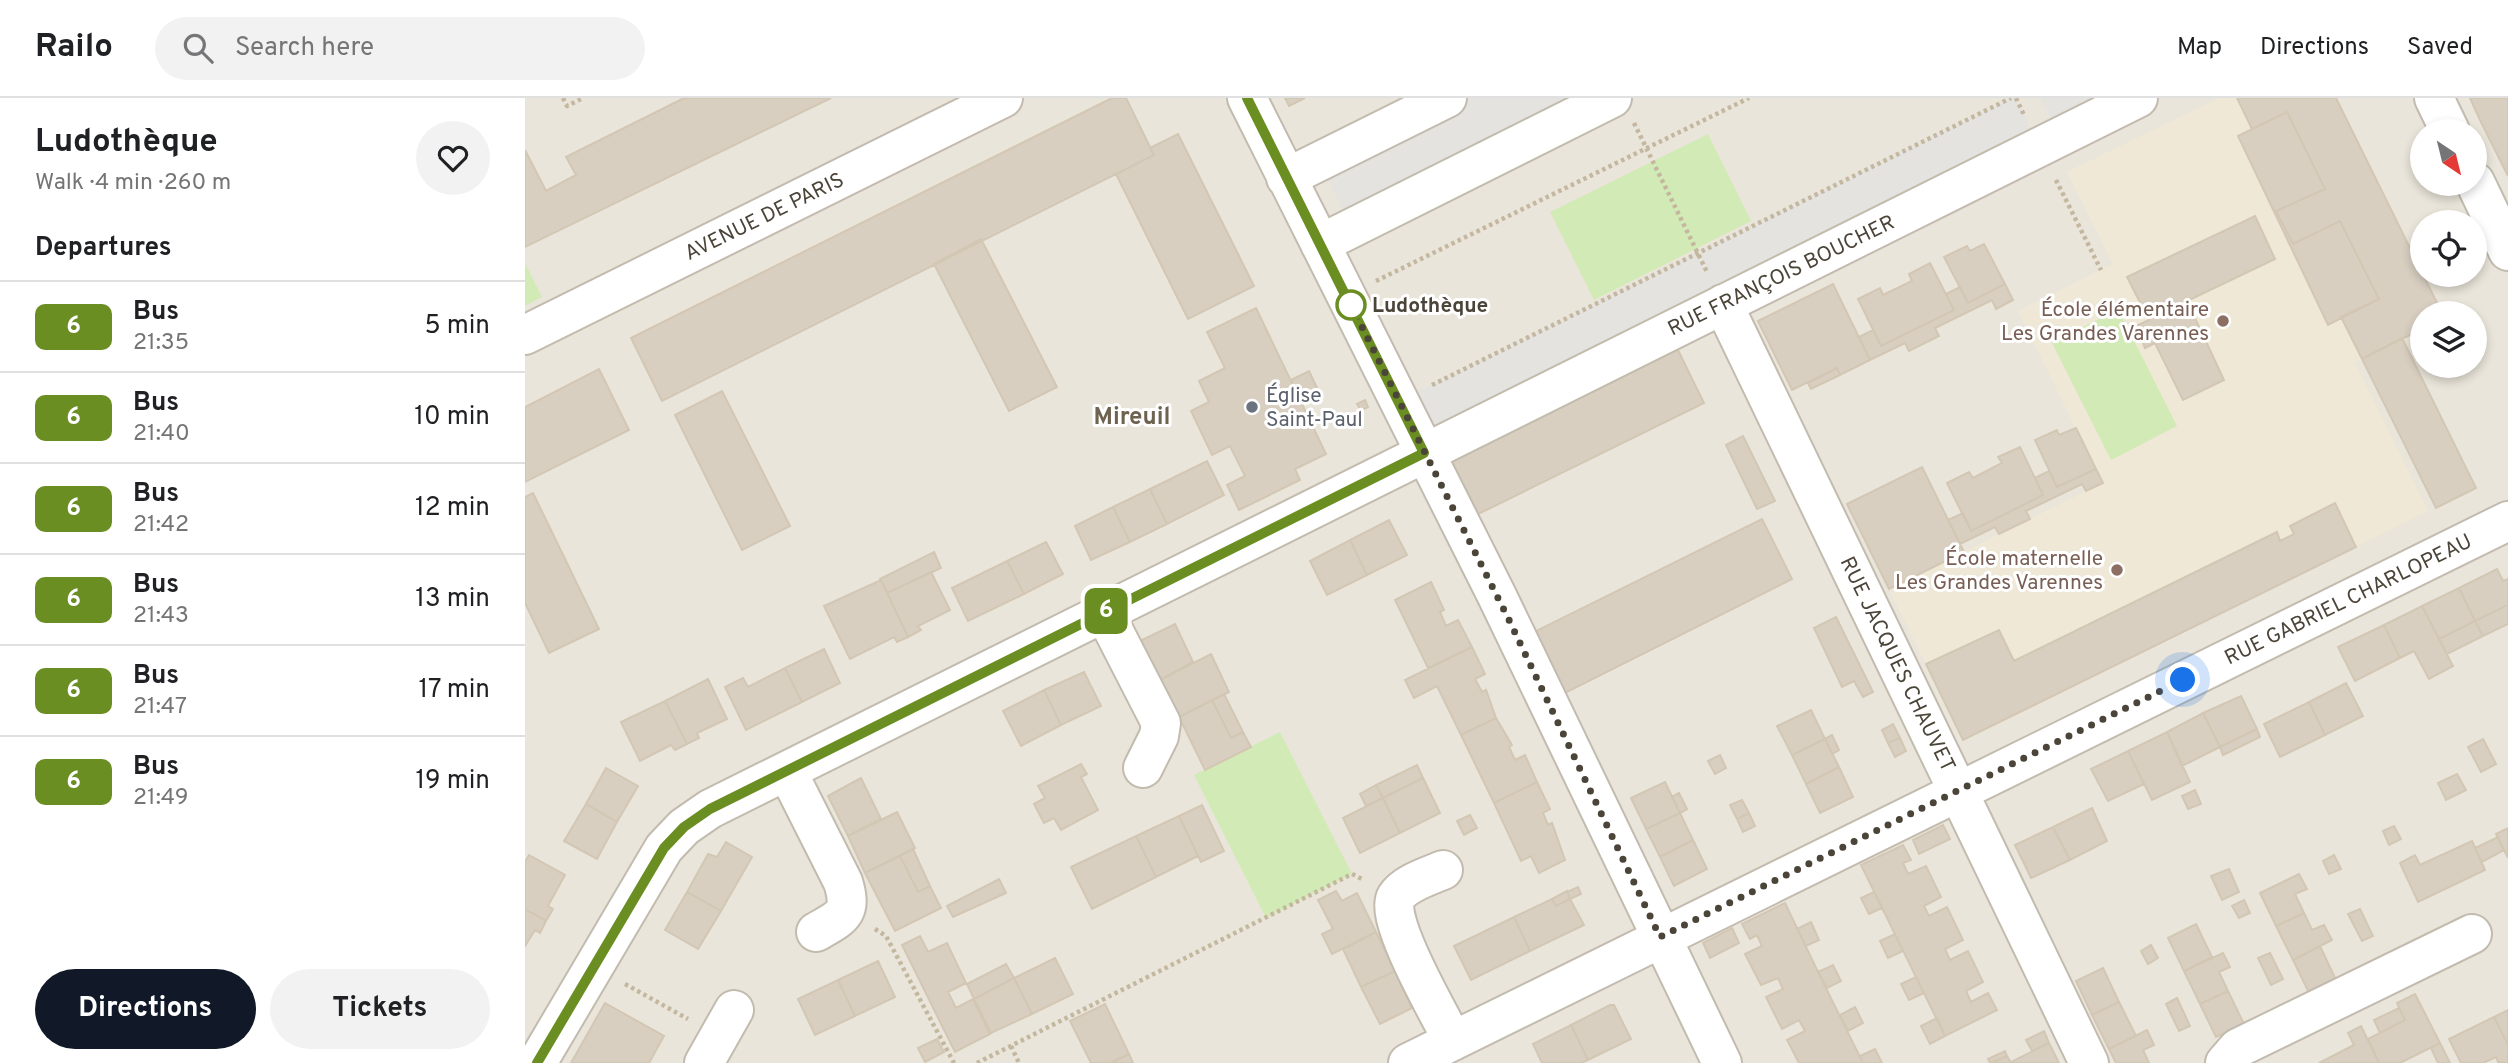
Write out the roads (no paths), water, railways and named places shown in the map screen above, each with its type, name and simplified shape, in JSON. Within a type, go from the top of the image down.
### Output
[{"type":"street","name":"AVENUE DE PARIS","points":[[525,335],[1003,98]]},
{"type":"street","points":[[1247,98],[1527,657],[1722,1063]]},
{"type":"street","points":[[1286,178],[1447,98]]},
{"type":"street","name":"RUE FRANÇOIS BOUCHER","points":[[537,1063],[664,848],[684,827],[710,809],[2138,98]]},
{"type":"street","points":[[2434,98],[2444,119]]},
{"type":"street","points":[[1319,244],[1622,108]]},
{"type":"street","points":[[2482,196],[2508,251]]},
{"type":"street","name":"RUE JACQUES CHAUVET","points":[[1723,304],[2089,1063]]},
{"type":"street","name":"RUE GABRIEL CHARLOPEAU","points":[[1408,1063],[2508,521]]},
{"type":"street","points":[[1104,612],[1161,723],[1159,736],[1143,768]]},
{"type":"street","points":[[787,771],[849,899],[831,921]]},
{"type":"street","points":[[1443,870],[1409,886],[1396,896],[1392,909],[1399,932],[1453,1041]]},
{"type":"street","points":[[2225,1063],[2238,1048],[2472,934]]},
{"type":"place","name":"Ludothèque","points":[[1351,305]]},
{"type":"place","name":"École élémentaire Les Grandes Varennes","points":[[2223,321]]},
{"type":"place","name":"Église Saint-Paul","points":[[1252,407]]},
{"type":"place","name":"École maternelle Les Grandes Varennes","points":[[2117,570]]},
{"type":"district","name":"Mireuil","points":[[1132,416]]}]
